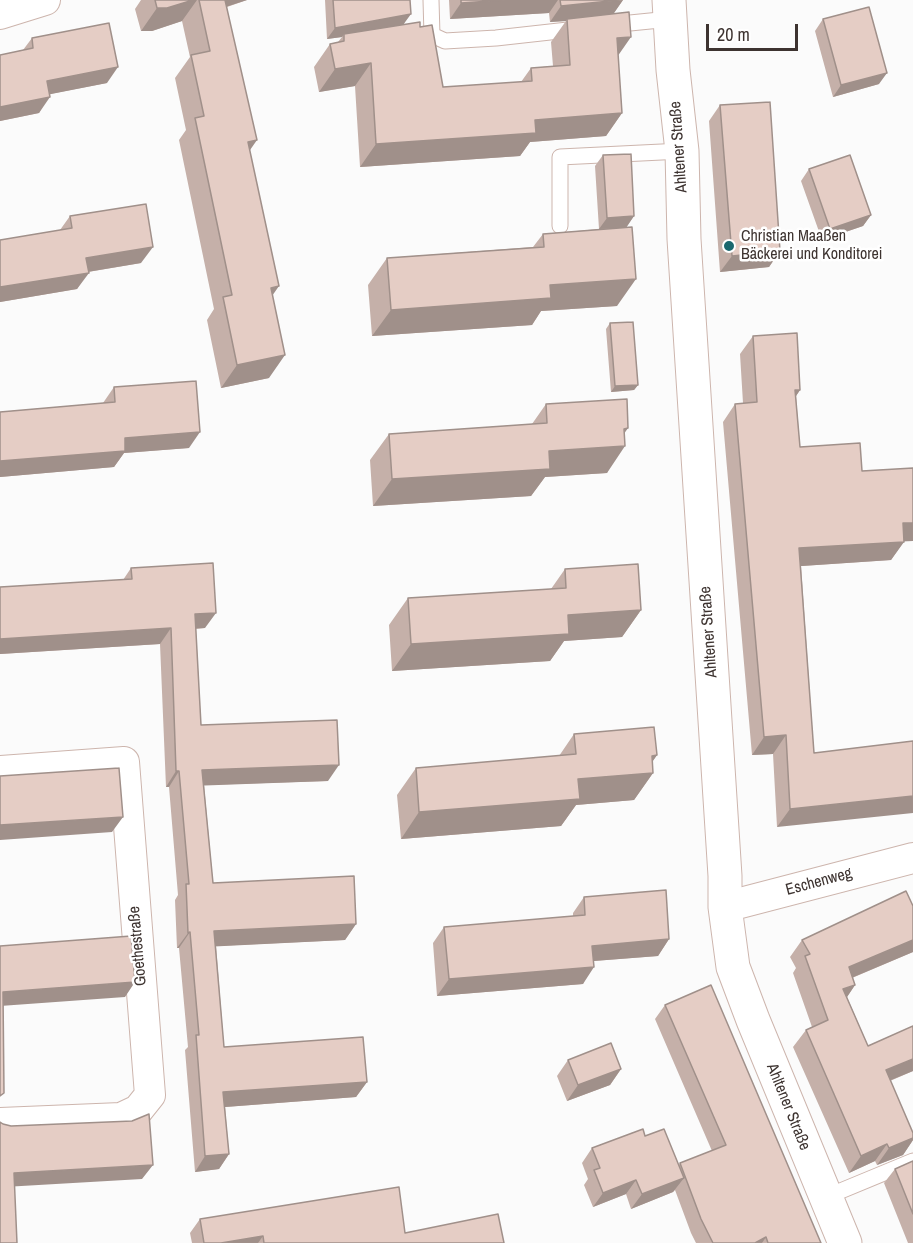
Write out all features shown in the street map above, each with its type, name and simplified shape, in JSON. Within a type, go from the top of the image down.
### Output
[{"type":"main road","name":"Ahltener Straße","points":[[669,10],[682,151],[684,239],[725,876],[725,907],[733,967],[845,1243]]},
{"type":"street","points":[[0,14],[45,0]]},
{"type":"street","name":"Goethestraße","points":[[0,771],[124,762],[150,1095],[138,1110],[121,1118],[0,1123]]},
{"type":"street","name":"Eschenweg","points":[[725,907],[913,858]]},
{"type":"lane","points":[[431,0],[427,31],[445,40],[496,38],[669,10]]},
{"type":"lane","points":[[560,226],[560,157],[682,151]]},
{"type":"lane","points":[[826,1197],[913,1161]]},
{"type":"building","points":[[155,0],[193,0],[167,8],[157,8]]},
{"type":"building","points":[[199,0],[225,0],[257,140],[248,142],[279,286],[271,288],[285,355],[237,365],[223,297],[232,295],[195,118],[204,116],[191,55],[210,51]]},
{"type":"building","points":[[333,0],[410,0],[411,14],[335,28]]},
{"type":"building","points":[[461,0],[505,0],[461,3]]},
{"type":"building","points":[[560,0],[619,0],[561,6]]},
{"type":"building","points":[[869,7],[887,73],[841,85],[823,19]]},
{"type":"building","points":[[629,12],[631,37],[617,38],[622,113],[535,120],[536,133],[376,144],[371,63],[335,69],[330,44],[344,41],[344,34],[420,22],[420,27],[432,25],[443,87],[532,81],[531,68],[570,65],[567,19]]},
{"type":"building","points":[[109,23],[118,67],[47,81],[50,97],[0,107],[0,55],[33,48],[32,38]]},
{"type":"building","points":[[770,102],[780,251],[732,256],[720,105]]},
{"type":"building","points":[[631,154],[634,216],[607,218],[603,155]]},
{"type":"building","points":[[850,155],[871,215],[830,229],[809,169]]},
{"type":"building","points":[[146,204],[153,247],[86,258],[89,273],[0,287],[0,240],[72,228],[70,216]]},
{"type":"building","points":[[632,227],[636,279],[550,285],[551,298],[391,310],[387,258],[544,247],[543,234]]},
{"type":"building","points":[[633,322],[638,385],[615,386],[610,323]]},
{"type":"building","points":[[797,333],[800,390],[795,390],[800,447],[860,443],[862,471],[913,468],[913,523],[903,523],[904,542],[799,548],[814,753],[913,741],[913,796],[790,809],[786,735],[764,737],[735,404],[757,402],[753,336]]},
{"type":"building","points":[[196,381],[200,432],[125,438],[125,451],[0,461],[0,412],[115,402],[114,387]]},
{"type":"building","points":[[627,399],[628,428],[624,429],[625,446],[549,451],[550,469],[392,479],[389,434],[547,423],[546,404]]},
{"type":"building","points":[[213,563],[216,613],[195,614],[201,725],[337,720],[339,765],[202,770],[213,883],[354,876],[356,924],[214,931],[224,1047],[363,1037],[367,1082],[223,1092],[229,1154],[205,1156],[196,1035],[199,1035],[190,932],[188,933],[186,884],[189,884],[179,771],[176,771],[171,628],[0,639],[0,587],[132,579],[131,568]]},
{"type":"building","points":[[638,564],[641,610],[568,615],[569,634],[411,644],[408,598],[566,588],[565,569]]},
{"type":"building","points":[[654,727],[657,755],[652,756],[653,773],[578,779],[580,799],[419,812],[416,768],[576,754],[574,734]]},
{"type":"building","points":[[119,768],[123,817],[0,825],[0,776]]},
{"type":"building","points":[[666,890],[669,939],[592,946],[594,967],[449,979],[444,927],[585,915],[584,897]]},
{"type":"building","points":[[906,891],[913,906],[913,940],[849,967],[855,985],[843,989],[868,1046],[913,1026],[913,1059],[886,1070],[913,1133],[913,1138],[889,1148],[887,1144],[861,1156],[806,1030],[828,1020],[805,956],[810,954],[802,940]]},
{"type":"building","points":[[131,936],[135,982],[3,992],[4,1093],[0,1096],[0,946]]},
{"type":"building","points":[[711,985],[821,1243],[768,1243],[766,1237],[755,1243],[713,1243],[701,1219],[680,1163],[726,1145],[665,1005]]},
{"type":"building","points":[[611,1043],[621,1069],[578,1085],[568,1060]]},
{"type":"building","points":[[149,1114],[153,1165],[14,1173],[17,1243],[0,1243],[0,1122],[11,1126],[132,1121]]},
{"type":"building","points":[[643,1129],[645,1136],[664,1129],[684,1178],[642,1194],[636,1180],[603,1193],[594,1170],[600,1168],[592,1148]]},
{"type":"building","points":[[913,1161],[913,1214],[895,1169]]},
{"type":"building","points":[[399,1187],[405,1233],[498,1214],[504,1243],[264,1243],[263,1236],[221,1243],[204,1243],[200,1219]]},
{"type":"place","name":"Christian Maaßen Bäckerei und Konditorei","points":[[729,246]]}]
